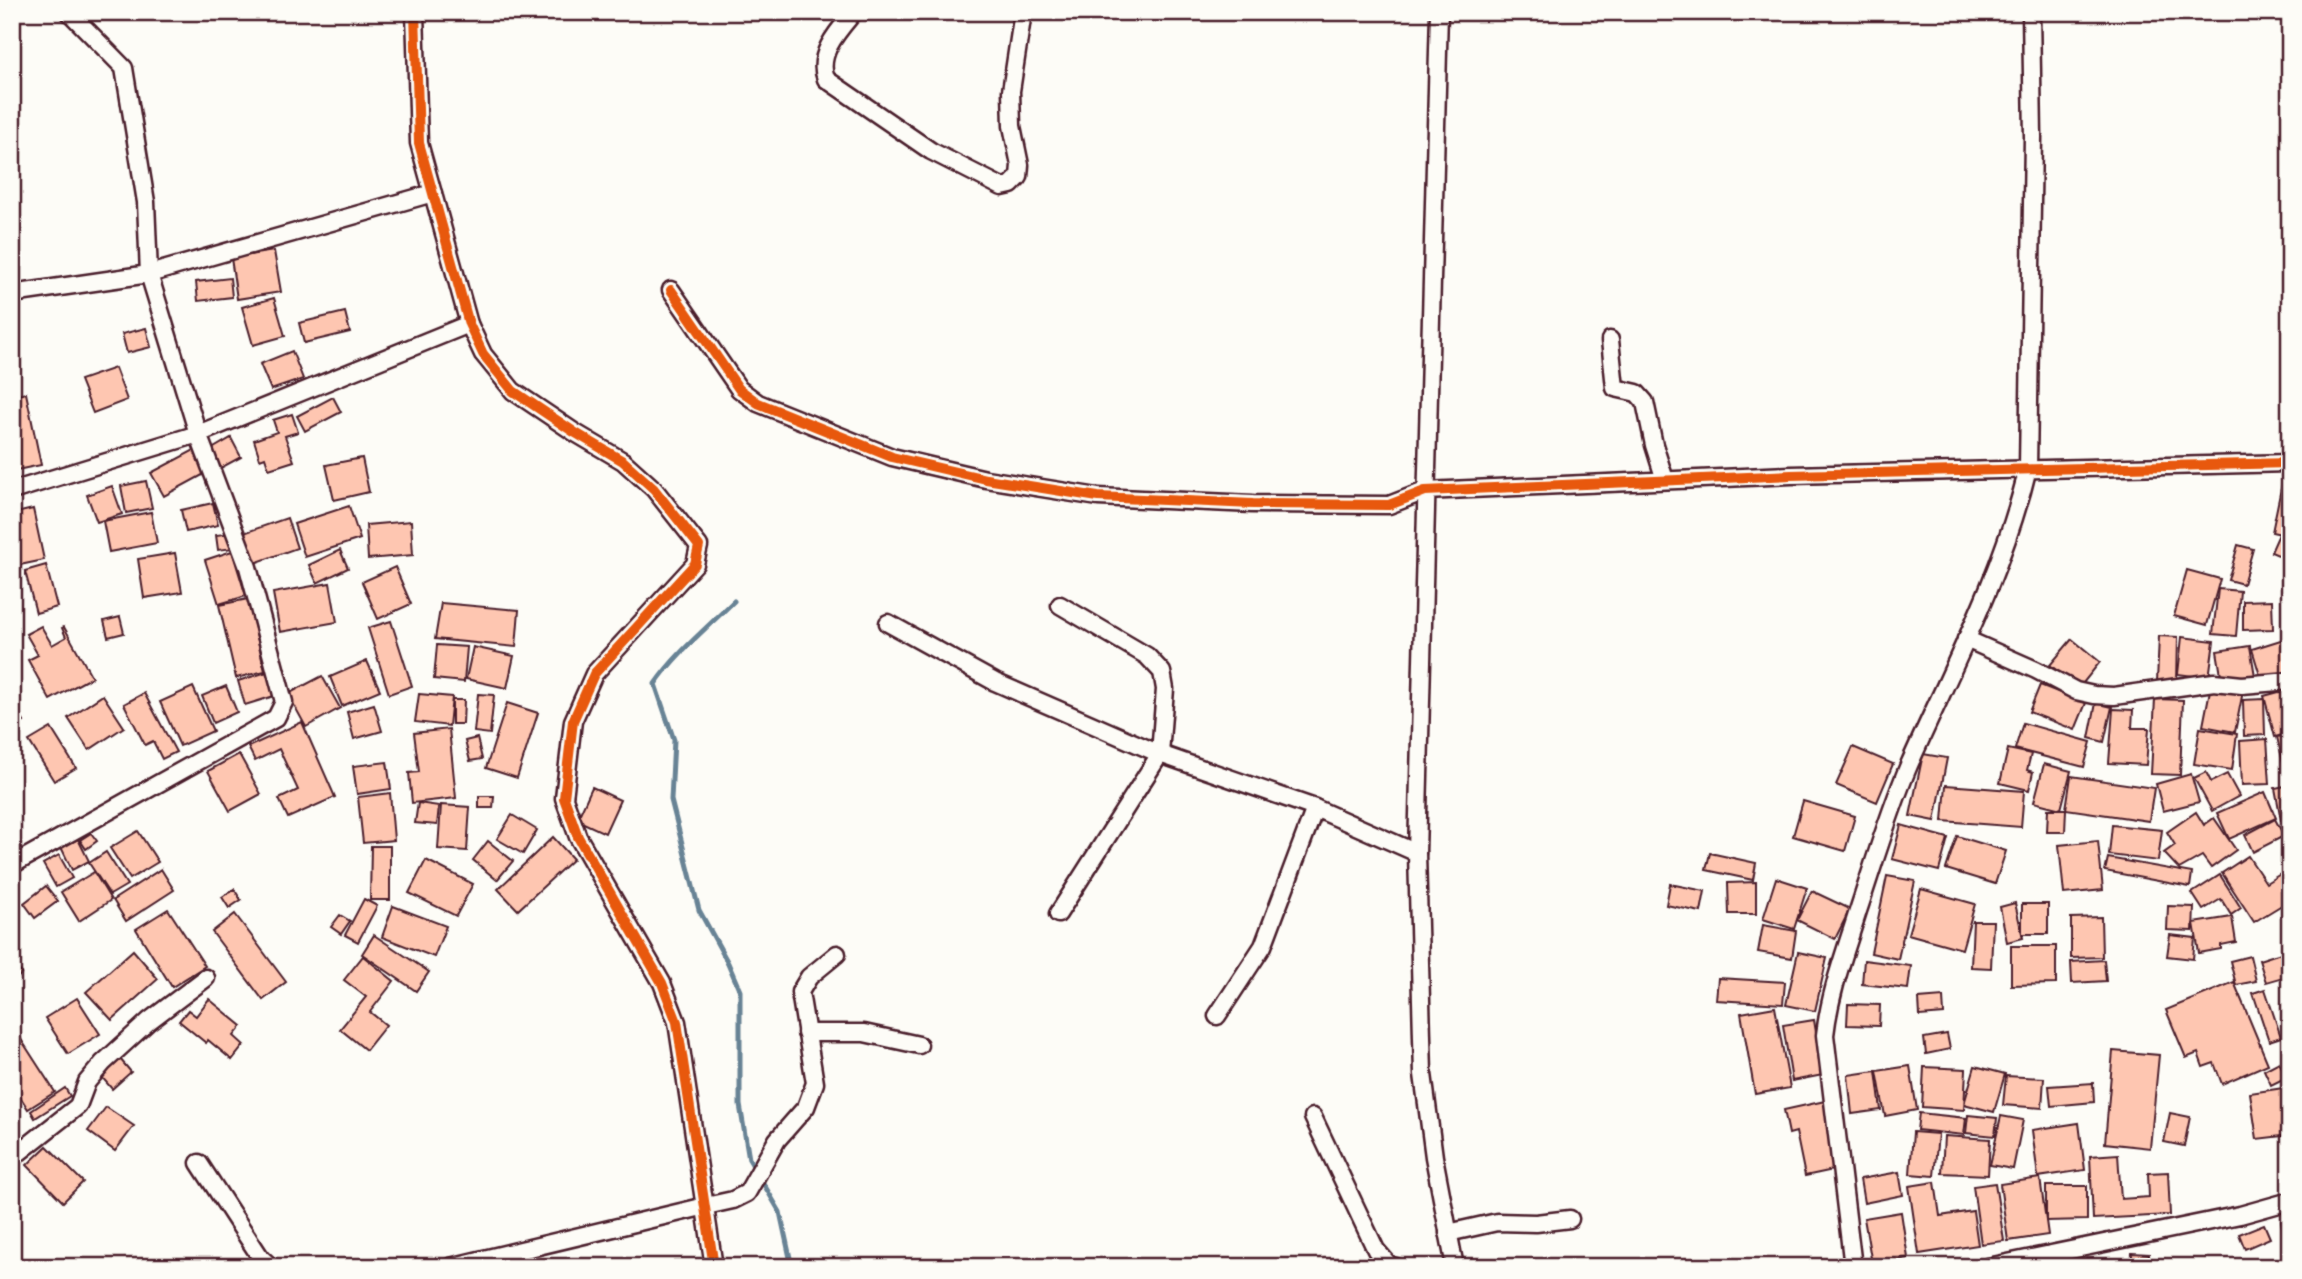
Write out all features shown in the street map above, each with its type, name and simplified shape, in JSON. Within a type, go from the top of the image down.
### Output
[{"type":"street","points":[[12,865],[276,718],[284,702],[248,567],[198,433],[149,274],[146,202],[124,68],[69,12]]},
{"type":"street","points":[[415,12],[418,143],[469,324],[484,354],[513,391],[623,461],[654,489],[699,546],[695,564],[594,674],[573,721],[564,798],[578,837],[662,983],[677,1022],[714,1267]]},
{"type":"street","points":[[854,12],[834,37],[825,57],[826,79],[931,151],[1002,187],[1010,185],[1018,177],[1020,166],[1012,126],[1011,92],[1023,12]]},
{"type":"street","points":[[1439,12],[1417,853],[1423,1074],[1434,1157],[1455,1267]]},
{"type":"street","points":[[1853,1267],[1825,1035],[1829,1000],[1908,769],[1981,607],[2019,508],[2028,468],[2033,137],[2031,12]]},
{"type":"street","points":[[12,294],[149,274],[433,193]]},
{"type":"street","points":[[671,290],[739,389],[758,403],[891,457],[986,479],[1098,497],[1252,504],[1390,505],[1425,491],[2028,468],[2290,463]]},
{"type":"street","points":[[12,491],[198,433],[469,324]]},
{"type":"street","points":[[1610,340],[1615,388],[1637,393],[1645,402],[1665,480]]},
{"type":"street","points":[[1058,914],[1160,754],[1165,689],[1162,672],[1147,656],[1060,605]]},
{"type":"street","points":[[888,623],[995,682],[1160,754],[1315,808],[1417,853]]},
{"type":"street","points":[[1966,639],[2076,691],[2094,695],[2114,695],[2214,682],[2242,685],[2290,681]]},
{"type":"street","points":[[1217,1016],[1263,946],[1315,808]]},
{"type":"street","points":[[450,1267],[706,1206],[747,1193],[777,1140],[806,1107],[815,1083],[800,992],[809,977],[837,954]]},
{"type":"street","points":[[12,1158],[78,1106],[87,1082],[103,1063],[149,1021],[206,978]]},
{"type":"street","points":[[806,1033],[864,1032],[919,1045]]},
{"type":"street","points":[[1313,1117],[1376,1250],[1389,1265],[1396,1267]]},
{"type":"street","points":[[199,1163],[261,1258],[271,1267]]},
{"type":"street","points":[[1988,1267],[2239,1215],[2290,1201]]},
{"type":"street","points":[[1448,1233],[1497,1222],[1536,1223],[1570,1219]]},
{"type":"building","points":[[274,251],[281,292],[237,299],[231,258]]},
{"type":"building","points":[[230,278],[232,297],[198,301],[196,282]]},
{"type":"building","points":[[274,298],[285,336],[253,345],[242,307]]},
{"type":"building","points":[[345,312],[350,332],[304,343],[299,323]]},
{"type":"building","points":[[146,328],[151,347],[127,353],[122,334]]},
{"type":"building","points":[[292,351],[303,379],[271,390],[260,364]]},
{"type":"building","points":[[115,368],[127,400],[93,413],[80,380]]},
{"type":"building","points":[[26,393],[41,465],[12,471],[12,396]]},
{"type":"building","points":[[333,397],[341,412],[305,431],[297,416]]},
{"type":"building","points":[[292,414],[298,432],[285,436],[294,461],[269,469],[265,457],[260,459],[254,440],[277,432],[273,420]]},
{"type":"building","points":[[231,438],[241,457],[217,470],[207,452]]},
{"type":"building","points":[[198,448],[210,471],[164,496],[151,473]]},
{"type":"building","points":[[362,458],[369,492],[334,500],[326,465]]},
{"type":"building","points":[[2284,474],[2290,475],[2290,536],[2272,532]]},
{"type":"building","points":[[146,481],[152,508],[126,513],[121,486]]},
{"type":"building","points":[[112,486],[122,514],[97,522],[87,495]]},
{"type":"building","points":[[213,503],[218,525],[186,532],[181,510]]},
{"type":"building","points":[[349,506],[360,539],[305,557],[294,524]]},
{"type":"building","points":[[33,509],[44,560],[15,566],[12,553],[12,514]]},
{"type":"building","points":[[151,512],[157,543],[109,552],[103,521]]},
{"type":"building","points":[[287,518],[297,548],[249,565],[238,535]]},
{"type":"building","points":[[411,521],[413,555],[368,559],[366,525]]},
{"type":"building","points":[[232,533],[234,548],[218,550],[216,535]]},
{"type":"building","points":[[2279,534],[2290,538],[2290,560],[2271,552]]},
{"type":"building","points":[[2238,545],[2253,549],[2243,584],[2228,580]]},
{"type":"building","points":[[340,550],[348,568],[317,583],[309,565]]},
{"type":"building","points":[[232,551],[246,596],[219,604],[205,560]]},
{"type":"building","points":[[175,553],[182,592],[144,598],[138,559]]},
{"type":"building","points":[[46,565],[57,607],[36,613],[25,571]]},
{"type":"building","points":[[395,567],[411,604],[378,619],[362,582]]},
{"type":"building","points":[[2187,570],[2220,579],[2207,625],[2174,616]]},
{"type":"building","points":[[330,583],[337,622],[280,632],[273,593]]},
{"type":"building","points":[[2218,589],[2240,591],[2236,636],[2213,634]]},
{"type":"building","points":[[248,599],[265,671],[236,678],[219,605]]},
{"type":"building","points":[[2272,600],[2273,629],[2243,630],[2243,601]]},
{"type":"building","points":[[441,603],[519,610],[516,647],[435,639]]},
{"type":"building","points":[[120,617],[124,633],[108,637],[104,621]]},
{"type":"building","points":[[391,621],[412,686],[389,694],[368,628]]},
{"type":"building","points":[[41,626],[52,645],[66,637],[62,628],[64,627],[92,677],[50,700],[28,660],[38,655],[26,634]]},
{"type":"building","points":[[2159,636],[2178,637],[2177,682],[2157,682]]},
{"type":"building","points":[[2182,637],[2214,641],[2209,678],[2178,674]]},
{"type":"building","points":[[2287,638],[2290,648],[2290,673],[2262,682],[2252,649]]},
{"type":"building","points":[[2072,639],[2100,662],[2079,688],[2050,665]]},
{"type":"building","points":[[437,645],[467,647],[464,682],[434,679]]},
{"type":"building","points":[[2250,646],[2255,676],[2222,681],[2217,651]]},
{"type":"building","points":[[473,647],[514,656],[507,688],[466,679]]},
{"type":"building","points":[[367,661],[380,690],[342,706],[330,677]]},
{"type":"building","points":[[267,672],[274,696],[245,705],[238,681]]},
{"type":"building","points":[[322,676],[340,708],[306,727],[288,694]]},
{"type":"building","points":[[2040,685],[2086,703],[2075,730],[2029,712]]},
{"type":"building","points":[[2211,685],[2243,691],[2235,732],[2203,726]]},
{"type":"building","points":[[226,686],[237,712],[213,723],[202,696]]},
{"type":"building","points":[[193,687],[213,731],[180,746],[160,702]]},
{"type":"building","points":[[2290,689],[2290,733],[2275,737],[2264,696]]},
{"type":"building","points":[[144,693],[176,752],[162,759],[153,741],[145,745],[124,704]]},
{"type":"building","points":[[419,694],[452,697],[449,726],[415,722]]},
{"type":"building","points":[[478,694],[494,695],[490,734],[474,732]]},
{"type":"building","points":[[103,695],[124,727],[89,750],[68,718]]},
{"type":"building","points":[[2155,699],[2183,700],[2180,775],[2151,774]]},
{"type":"building","points":[[2264,699],[2265,735],[2244,736],[2243,700]]},
{"type":"building","points":[[452,700],[464,700],[463,724],[452,724]]},
{"type":"building","points":[[12,703],[24,722],[12,730]]},
{"type":"building","points":[[507,703],[538,713],[517,778],[486,768]]},
{"type":"building","points":[[2096,703],[2112,707],[2104,742],[2089,738]]},
{"type":"building","points":[[374,704],[382,731],[354,739],[347,712]]},
{"type":"building","points":[[2113,709],[2133,710],[2132,728],[2149,728],[2146,765],[2109,763]]},
{"type":"building","points":[[302,722],[335,797],[288,818],[279,799],[298,790],[279,749],[255,761],[248,747]]},
{"type":"building","points":[[2023,723],[2091,742],[2084,767],[2015,749]]},
{"type":"building","points":[[51,728],[76,768],[54,781],[29,741]]},
{"type":"building","points":[[2200,728],[2237,734],[2232,770],[2194,764]]},
{"type":"building","points":[[449,729],[456,798],[412,803],[409,773],[419,772],[414,733]]},
{"type":"building","points":[[2290,735],[2290,778],[2287,779],[2277,737]]},
{"type":"building","points":[[477,738],[482,759],[470,761],[465,741]]},
{"type":"building","points":[[2267,739],[2270,784],[2242,785],[2240,741]]},
{"type":"building","points":[[1853,747],[1893,764],[1877,802],[1836,785]]},
{"type":"building","points":[[2008,749],[2031,754],[2027,770],[2033,772],[2029,790],[2000,783]]},
{"type":"building","points":[[239,754],[261,794],[230,811],[208,771]]},
{"type":"building","points":[[1923,754],[1947,758],[1935,821],[1910,816]]},
{"type":"building","points":[[387,762],[391,789],[357,794],[353,766]]},
{"type":"building","points":[[2044,764],[2071,771],[2061,809],[2034,802]]},
{"type":"building","points":[[2206,772],[2211,782],[2227,774],[2239,796],[2212,811],[2194,778]]},
{"type":"building","points":[[2191,774],[2199,802],[2163,811],[2156,784]]},
{"type":"building","points":[[2071,776],[2154,788],[2149,821],[2066,809]]},
{"type":"building","points":[[1946,785],[2024,791],[2021,827],[1943,821]]},
{"type":"building","points":[[2290,785],[2290,819],[2281,820],[2275,788]]},
{"type":"building","points":[[592,787],[620,800],[605,833],[577,820]]},
{"type":"building","points":[[2265,792],[2276,818],[2229,839],[2217,813]]},
{"type":"building","points":[[390,793],[394,840],[363,843],[358,797]]},
{"type":"building","points":[[479,796],[494,796],[493,808],[479,808]]},
{"type":"building","points":[[1803,801],[1855,816],[1845,851],[1793,836]]},
{"type":"building","points":[[418,803],[439,806],[437,825],[415,823]]},
{"type":"building","points":[[441,805],[470,807],[467,851],[438,849]]},
{"type":"building","points":[[2048,809],[2066,809],[2065,832],[2047,832]]},
{"type":"building","points":[[2196,812],[2204,825],[2214,818],[2236,850],[2211,868],[2202,856],[2179,869],[2164,853],[2175,845],[2167,832]]},
{"type":"building","points":[[512,815],[537,830],[523,854],[497,839]]},
{"type":"building","points":[[2275,819],[2284,836],[2253,852],[2245,835]]},
{"type":"building","points":[[1901,825],[1948,838],[1939,871],[1892,859]]},
{"type":"building","points":[[2112,825],[2162,830],[2158,861],[2109,855]]},
{"type":"building","points":[[138,831],[158,862],[130,879],[110,848]]},
{"type":"building","points":[[91,833],[97,841],[86,849],[80,840]]},
{"type":"building","points":[[1957,836],[2006,851],[1995,884],[1946,869]]},
{"type":"building","points":[[553,837],[573,859],[518,910],[498,889]]},
{"type":"building","points":[[78,839],[89,861],[72,870],[61,847]]},
{"type":"building","points":[[488,841],[513,861],[497,880],[473,860]]},
{"type":"building","points":[[2098,841],[2103,890],[2064,894],[2059,845]]},
{"type":"building","points":[[371,846],[390,846],[390,900],[370,900]]},
{"type":"building","points":[[106,852],[127,885],[110,895],[89,863]]},
{"type":"building","points":[[1710,853],[1756,863],[1753,880],[1706,870]]},
{"type":"building","points":[[59,855],[72,878],[56,887],[43,864]]},
{"type":"building","points":[[2248,856],[2266,883],[2290,868],[2290,900],[2254,922],[2222,873]]},
{"type":"building","points":[[2108,858],[2192,873],[2190,887],[2105,871]]},
{"type":"building","points":[[426,860],[473,884],[456,916],[409,893]]},
{"type":"building","points":[[161,869],[174,890],[126,921],[113,900]]},
{"type":"building","points":[[94,872],[111,900],[79,921],[61,892]]},
{"type":"building","points":[[2220,875],[2241,908],[2231,915],[2221,899],[2203,910],[2192,893]]},
{"type":"building","points":[[1887,876],[1915,881],[1898,959],[1871,953]]},
{"type":"building","points":[[1776,878],[1807,888],[1794,929],[1763,919]]},
{"type":"building","points":[[1756,882],[1756,914],[1729,914],[1728,883]]},
{"type":"building","points":[[1670,884],[1705,891],[1701,912],[1666,905]]},
{"type":"building","points":[[46,886],[58,901],[35,918],[24,903]]},
{"type":"building","points":[[234,889],[241,900],[229,908],[222,897]]},
{"type":"building","points":[[1921,889],[1975,904],[1962,949],[1908,934]]},
{"type":"building","points":[[1812,891],[1850,909],[1835,939],[1797,920]]},
{"type":"building","points":[[364,899],[377,906],[358,942],[345,935]]},
{"type":"building","points":[[2015,903],[2023,938],[2007,942],[2000,907]]},
{"type":"building","points":[[2022,904],[2048,904],[2048,934],[2022,934]]},
{"type":"building","points":[[393,906],[446,926],[434,957],[382,937]]},
{"type":"building","points":[[2168,906],[2194,907],[2193,931],[2167,930]]},
{"type":"building","points":[[168,909],[205,966],[172,987],[136,929]]},
{"type":"building","points":[[235,914],[286,982],[263,1000],[212,932]]},
{"type":"building","points":[[340,915],[350,921],[341,934],[331,927]]},
{"type":"building","points":[[2101,917],[2102,957],[2071,958],[2071,918]]},
{"type":"building","points":[[2232,917],[2236,942],[2221,945],[2221,949],[2199,953],[2194,923]]},
{"type":"building","points":[[1973,921],[1993,921],[1991,968],[1971,967]]},
{"type":"building","points":[[1763,925],[1796,931],[1792,958],[1758,952]]},
{"type":"building","points":[[374,935],[429,972],[416,991],[362,954]]},
{"type":"building","points":[[2170,935],[2195,938],[2193,959],[2167,956]]},
{"type":"building","points":[[2011,946],[2056,946],[2056,984],[2011,985]]},
{"type":"building","points":[[133,950],[158,979],[112,1020],[86,992]]},
{"type":"building","points":[[2290,950],[2290,985],[2287,976],[2266,982],[2259,960]]},
{"type":"building","points":[[1798,952],[1827,958],[1815,1011],[1786,1005]]},
{"type":"building","points":[[363,956],[394,981],[370,1012],[386,1025],[366,1050],[340,1029],[366,997],[344,980]]},
{"type":"building","points":[[2250,956],[2256,981],[2236,985],[2230,961]]},
{"type":"building","points":[[1864,960],[1911,966],[1908,989],[1862,984]]},
{"type":"building","points":[[2104,960],[2106,981],[2072,983],[2071,962]]},
{"type":"building","points":[[12,964],[22,973],[12,984]]},
{"type":"building","points":[[1718,978],[1785,982],[1783,1004],[1716,1000]]},
{"type":"building","points":[[2234,982],[2268,1064],[2222,1084],[2214,1063],[2203,1067],[2198,1053],[2186,1058],[2166,1010]]},
{"type":"building","points":[[2265,989],[2281,1037],[2269,1041],[2253,993]]},
{"type":"building","points":[[1943,997],[1944,1014],[1920,1016],[1919,999]]},
{"type":"building","points":[[77,998],[100,1034],[68,1054],[45,1018]]},
{"type":"building","points":[[209,999],[242,1026],[234,1036],[244,1045],[232,1060],[179,1021],[188,1010],[196,1016]]},
{"type":"building","points":[[1848,1004],[1880,1005],[1879,1026],[1847,1025]]},
{"type":"building","points":[[1775,1007],[1790,1088],[1755,1094],[1741,1013]]},
{"type":"building","points":[[1814,1020],[1823,1075],[1792,1081],[1783,1025]]},
{"type":"building","points":[[15,1030],[55,1092],[28,1109],[12,1084],[12,1032]]},
{"type":"building","points":[[1947,1034],[1950,1049],[1926,1054],[1924,1038]]},
{"type":"building","points":[[2113,1051],[2159,1055],[2150,1148],[2105,1143]]},
{"type":"building","points":[[120,1059],[131,1072],[112,1089],[100,1075]]},
{"type":"building","points":[[2279,1062],[2287,1077],[2271,1085],[2264,1070]]},
{"type":"building","points":[[1910,1066],[1917,1110],[1885,1116],[1877,1071]]},
{"type":"building","points":[[1975,1066],[2005,1074],[1994,1112],[1964,1104]]},
{"type":"building","points":[[1924,1067],[1966,1069],[1964,1110],[1922,1107]]},
{"type":"building","points":[[1876,1071],[1881,1110],[1852,1114],[1848,1075]]},
{"type":"building","points":[[2006,1076],[2044,1078],[2042,1108],[2003,1105]]},
{"type":"building","points":[[2093,1083],[2094,1102],[2051,1106],[2049,1086]]},
{"type":"building","points":[[2290,1087],[2290,1135],[2257,1139],[2250,1093]]},
{"type":"building","points":[[65,1088],[70,1096],[35,1118],[31,1111]]},
{"type":"building","points":[[1825,1101],[1838,1169],[1805,1176],[1796,1132],[1789,1134],[1784,1110]]},
{"type":"building","points":[[106,1107],[134,1126],[115,1151],[88,1131]]},
{"type":"building","points":[[1919,1113],[1966,1118],[1964,1135],[1917,1130]]},
{"type":"building","points":[[2170,1113],[2190,1117],[2184,1146],[2164,1142]]},
{"type":"building","points":[[1968,1115],[1997,1118],[1995,1136],[1966,1133]]},
{"type":"building","points":[[2001,1116],[2023,1120],[2013,1169],[1990,1165]]},
{"type":"building","points":[[2079,1123],[2085,1170],[2038,1177],[2032,1130]]},
{"type":"building","points":[[1913,1132],[1938,1134],[1934,1176],[1910,1174]]},
{"type":"building","points":[[1944,1136],[1990,1139],[1988,1175],[1942,1173]]},
{"type":"building","points":[[47,1146],[83,1182],[63,1202],[27,1165]]},
{"type":"building","points":[[2118,1154],[2121,1199],[2149,1197],[2148,1173],[2168,1172],[2170,1215],[2093,1219],[2090,1156]]},
{"type":"building","points":[[1899,1172],[1903,1195],[1864,1203],[1860,1179]]},
{"type":"building","points":[[2040,1178],[2048,1235],[2008,1241],[2000,1184]]},
{"type":"building","points":[[1935,1182],[1940,1216],[1973,1211],[1978,1245],[1919,1254],[1909,1186]]},
{"type":"building","points":[[1995,1183],[2004,1241],[1981,1244],[1973,1186]]},
{"type":"building","points":[[2046,1186],[2087,1186],[2087,1220],[2046,1221]]},
{"type":"building","points":[[1901,1212],[1908,1258],[1872,1264],[1864,1218]]},
{"type":"building","points":[[2290,1219],[2290,1253],[2287,1254],[2281,1221]]},
{"type":"building","points":[[2264,1224],[2270,1238],[2245,1249],[2239,1234]]},
{"type":"building","points":[[2132,1253],[2149,1254],[2149,1267],[2131,1267]]},
{"type":"building","points":[[2057,1259],[2058,1267],[2024,1267]]},
{"type":"waterway","points":[[734,601],[682,651],[655,684],[674,740],[671,800],[699,910],[740,991],[740,1105],[749,1159],[780,1212],[792,1267]]},
{"type":"cycle path","points":[[415,12],[419,143],[469,324],[483,354],[513,391],[623,461],[654,489],[699,546],[695,564],[594,674],[573,721],[564,798],[578,837],[662,983],[677,1022],[714,1267]]},
{"type":"cycle path","points":[[671,290],[739,389],[758,403],[892,457],[986,479],[1098,497],[1253,504],[1389,505],[1425,491],[1791,475],[2290,463]]}]
